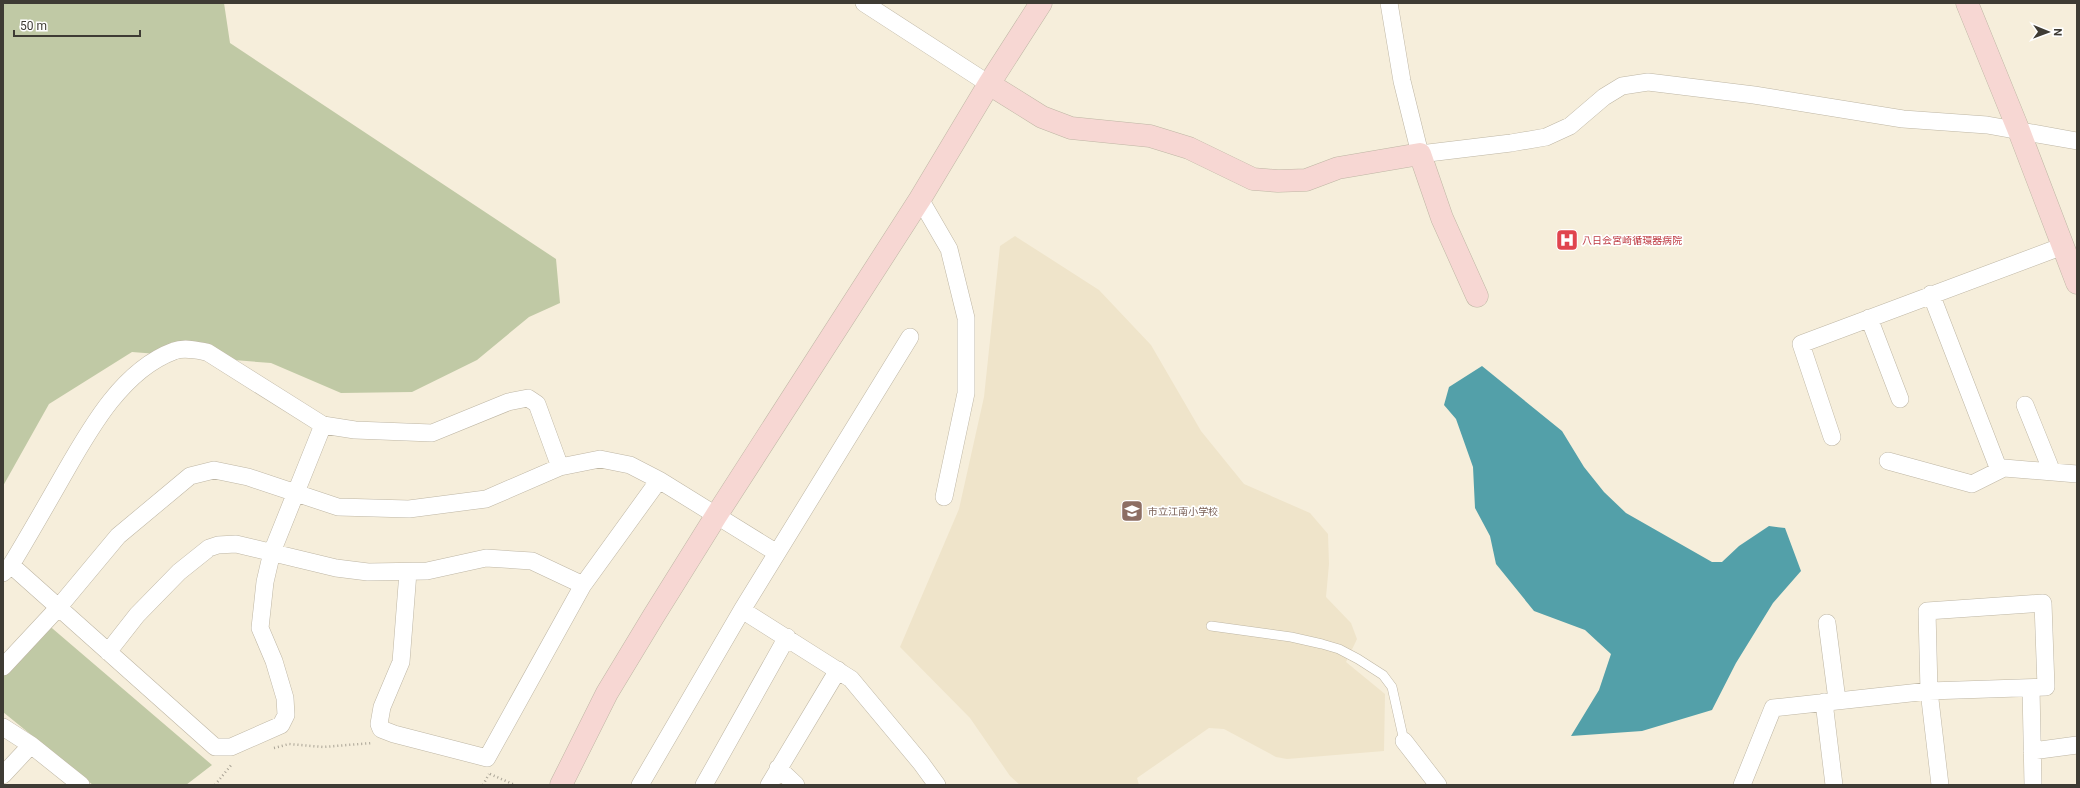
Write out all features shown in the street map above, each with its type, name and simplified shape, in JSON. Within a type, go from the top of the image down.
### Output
[{"type":"street","points":[[864,3],[1042,117],[1071,128],[1150,136],[1189,148],[1253,179],[1278,181],[1306,180],[1338,168],[1420,154],[1511,143],[1546,137],[1570,126],[1604,97],[1622,86],[1648,82],[1754,95],[1902,119],[1987,126],[2077,141]]},
{"type":"street","points":[[560,785],[607,693],[716,516],[920,199],[989,84],[1041,3]]},
{"type":"street","points":[[1389,3],[1402,81],[1420,154],[1442,218],[1477,296]]},
{"type":"street","points":[[1967,3],[2019,131],[2077,283]]},
{"type":"street","points":[[920,199],[949,249],[966,318],[966,393],[944,497]]},
{"type":"street","points":[[1832,437],[1801,344],[1931,294],[2063,246]]},
{"type":"street","points":[[1931,294],[1999,470]]},
{"type":"street","points":[[1869,318],[1900,399]]},
{"type":"street","points":[[640,785],[742,610],[910,337]]},
{"type":"street","points":[[323,425],[267,568],[260,628],[274,661],[285,698],[286,715],[281,725],[231,747],[215,748],[58,608],[7,569],[88,433],[120,389],[153,360],[175,350],[190,348],[207,352],[323,425],[355,430],[432,433],[508,402],[528,398],[537,404],[560,467]]},
{"type":"street","points":[[2025,405],[2052,472]]},
{"type":"street","points":[[3,667],[58,608],[118,536],[190,476],[214,470],[233,473],[338,507],[409,509],[486,499],[560,467],[600,459],[630,465],[659,480],[777,553]]},
{"type":"street","points":[[1888,461],[1972,484],[2004,468],[2077,474]]},
{"type":"street","points":[[408,572],[401,662],[382,707],[379,724],[381,729],[394,734],[487,758],[583,585],[659,480]]},
{"type":"street","points":[[108,652],[137,615],[179,572],[209,548],[218,545],[236,544],[336,568],[368,572],[428,571],[486,558],[532,560],[583,585]]},
{"type":"street","points":[[1742,785],[1773,708],[1929,691],[2046,687],[2044,603],[1927,611],[1929,691],[1940,785]]},
{"type":"street","points":[[742,610],[787,637],[851,679],[921,763],[936,785]]},
{"type":"street","points":[[1827,623],[1834,785]]},
{"type":"street","points":[[704,785],[787,637]]},
{"type":"street","points":[[769,785],[838,670]]},
{"type":"street","points":[[2030,688],[2033,785]]},
{"type":"street","points":[[3,727],[31,745],[81,785]]},
{"type":"street","points":[[1404,741],[1438,785]]},
{"type":"street","points":[[3,775],[31,745]]},
{"type":"street","points":[[2032,751],[2077,745]]},
{"type":"street","points":[[778,768],[796,785]]},
{"type":"lane","points":[[1211,626],[1291,637],[1339,649],[1358,659],[1383,675],[1392,687],[1404,741]]},
{"type":"path","points":[[270,749],[289,744],[323,747],[374,742]]},
{"type":"path","points":[[214,785],[229,765],[234,763]]},
{"type":"path","points":[[484,772],[515,785]]},
{"type":"path","points":[[483,785],[489,774]]},
{"type":"shaded area","name":"市立江南小学校","points":[[1015,236],[1099,290],[1151,345],[1201,431],[1244,484],[1310,513],[1328,534],[1329,564],[1326,597],[1351,623],[1357,639],[1346,662],[1385,694],[1384,751],[1287,759],[1276,757],[1224,729],[1209,728],[1137,778],[1139,785],[1020,785],[1010,776],[970,718],[900,647],[959,509],[984,397],[1000,246]]},
{"type":"green space","points":[[3,3],[224,3],[230,43],[556,259],[560,303],[529,317],[477,360],[412,392],[341,393],[271,363],[132,352],[49,404],[3,486]]},
{"type":"green space","points":[[46,623],[212,765],[186,785],[93,785],[3,712],[3,675]]},
{"type":"water","points":[[1482,366],[1562,431],[1584,467],[1604,492],[1626,513],[1712,562],[1722,562],[1739,546],[1769,526],[1785,528],[1801,571],[1773,603],[1736,663],[1712,710],[1642,731],[1571,736],[1599,690],[1611,654],[1585,630],[1534,611],[1496,564],[1490,536],[1475,508],[1473,467],[1456,419],[1444,405],[1449,387]]},
{"type":"place","name":"八日会宮崎循環器病院","points":[[1567,240]]},
{"type":"place","name":"市立江南小学校","points":[[1132,511]]}]
